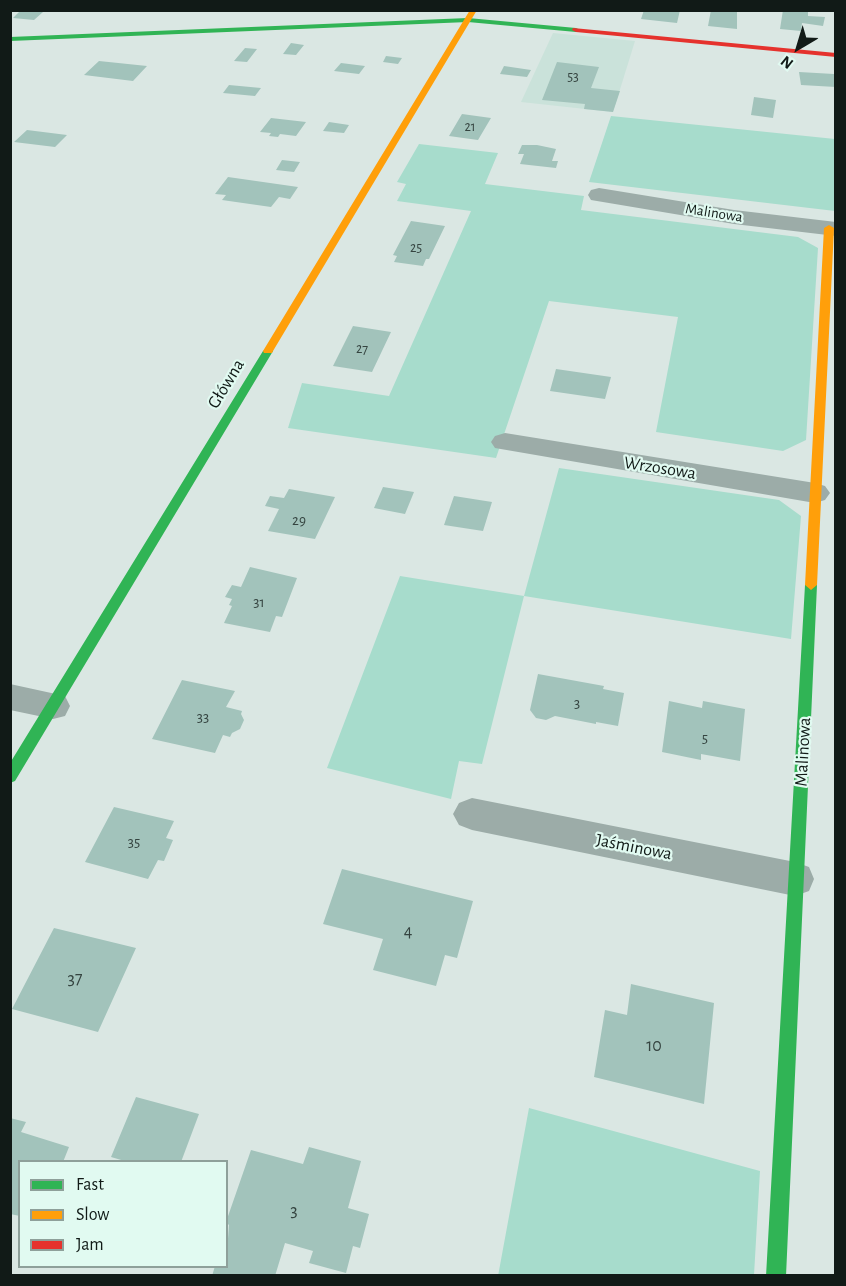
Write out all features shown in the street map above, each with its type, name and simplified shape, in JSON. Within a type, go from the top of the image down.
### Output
[{"type":"street","points":[[10,39],[471,15],[836,55]]},
{"type":"street","name":"Główna","points":[[10,777],[471,15]]},
{"type":"street","name":"Malinowa","points":[[599,195],[734,217],[832,229],[815,494],[776,1275]]},
{"type":"street","name":"Wrzosowa","points":[[505,442],[815,494]]},
{"type":"street","points":[[10,697],[53,706]]},
{"type":"street","name":"Jaśminowa","points":[[472,814],[795,879]]},
{"type":"shaded area","points":[[553,33],[635,41],[613,112],[521,102]]},
{"type":"green space","points":[[611,116],[835,139],[835,211],[589,182]]},
{"type":"green space","points":[[419,144],[498,153],[485,184],[584,196],[581,210],[798,237],[818,248],[806,440],[783,451],[656,432],[678,317],[549,301],[496,458],[288,428],[302,383],[389,396],[471,211],[397,201],[406,184],[397,182]]},
{"type":"green space","points":[[559,468],[779,500],[801,516],[791,639],[524,596]]},
{"type":"green space","points":[[400,576],[524,596],[482,764],[459,761],[451,799],[327,768]]},
{"type":"green space","points":[[529,1108],[760,1171],[754,1275],[498,1276]]},
{"type":"building","points":[[21,10],[42,10],[43,12],[34,20],[13,18]]},
{"type":"building","points":[[644,10],[680,10],[677,23],[641,19]]},
{"type":"building","points":[[711,10],[737,12],[737,29],[708,26]]},
{"type":"building","points":[[783,10],[808,10],[808,16],[825,17],[823,26],[802,23],[801,31],[780,29]]},
{"type":"building","points":[[291,43],[304,45],[296,55],[283,54]]},
{"type":"building","points":[[245,48],[257,49],[247,62],[234,61]]},
{"type":"building","points":[[386,56],[402,58],[398,64],[383,62]]},
{"type":"building","points":[[99,61],[147,66],[133,81],[84,75]]},
{"type":"building","points":[[557,62],[599,67],[591,88],[620,91],[613,112],[584,109],[585,104],[542,100]]},
{"type":"building","points":[[341,63],[365,66],[359,74],[334,71]]},
{"type":"building","points":[[504,66],[531,70],[527,77],[500,74]]},
{"type":"building","points":[[799,72],[834,74],[836,87],[801,85]]},
{"type":"building","points":[[229,85],[261,88],[255,96],[223,93]]},
{"type":"building","points":[[754,97],[776,100],[773,118],[751,115]]},
{"type":"building","points":[[462,114],[491,118],[478,140],[449,136]]},
{"type":"building","points":[[271,118],[306,122],[296,136],[280,134],[278,137],[269,136],[271,133],[260,132]]},
{"type":"building","points":[[329,122],[349,125],[344,133],[323,131]]},
{"type":"building","points":[[27,130],[67,135],[55,147],[14,142]]},
{"type":"building","points":[[522,145],[556,149],[552,161],[558,161],[556,168],[520,164],[524,154],[518,154]]},
{"type":"building","points":[[282,160],[300,162],[294,172],[276,170]]},
{"type":"building","points":[[228,177],[298,187],[290,199],[279,197],[271,207],[222,200],[226,195],[215,194]]},
{"type":"building","points":[[411,221],[445,226],[429,259],[426,259],[423,266],[394,262],[397,256],[393,255]]},
{"type":"building","points":[[353,326],[391,332],[372,372],[333,366]]},
{"type":"building","points":[[556,369],[611,377],[605,399],[550,391]]},
{"type":"building","points":[[383,487],[414,492],[405,514],[374,508]]},
{"type":"building","points":[[289,489],[335,497],[315,539],[268,531],[279,509],[265,506],[270,496],[284,498]]},
{"type":"building","points":[[454,496],[492,502],[483,531],[444,525]]},
{"type":"building","points":[[250,567],[297,578],[282,617],[276,616],[270,632],[224,623],[232,606],[229,605],[232,599],[225,597],[232,585],[241,587]]},
{"type":"building","points":[[538,674],[604,686],[603,689],[624,693],[618,726],[555,716],[546,720],[536,718],[530,710]]},
{"type":"building","points":[[182,680],[235,691],[226,707],[242,711],[244,720],[240,729],[232,733],[230,737],[223,735],[215,753],[152,739]]},
{"type":"building","points":[[669,701],[702,708],[703,701],[745,709],[740,761],[701,754],[701,760],[662,752]]},
{"type":"building","points":[[114,807],[174,821],[166,838],[173,840],[164,861],[158,860],[148,879],[85,862]]},
{"type":"building","points":[[342,869],[473,901],[457,958],[445,955],[436,986],[373,970],[383,939],[323,924]]},
{"type":"building","points":[[54,928],[136,948],[98,1032],[12,1009]]},
{"type":"building","points":[[631,984],[714,1003],[704,1104],[594,1077],[605,1010],[627,1015]]},
{"type":"building","points":[[136,1097],[199,1114],[182,1160],[121,1160],[111,1157]]},
{"type":"building","points":[[10,1118],[26,1122],[21,1132],[69,1147],[64,1160],[18,1160],[18,1216],[10,1214]]},
{"type":"building","points":[[309,1147],[361,1161],[348,1208],[369,1214],[360,1248],[353,1246],[346,1273],[309,1263],[313,1251],[285,1243],[275,1276],[212,1276],[214,1268],[228,1268],[228,1216],[251,1150],[303,1164]]},
{"type":"traffic: fast","points":[[10,39],[468,20],[576,30]]},
{"type":"traffic: fast","points":[[10,777],[268,351]]},
{"type":"traffic: fast","points":[[776,1276],[811,585]]},
{"type":"traffic: slow","points":[[268,351],[474,10]]},
{"type":"traffic: slow","points":[[811,585],[829,228]]},
{"type":"traffic: jam","points":[[576,30],[836,55]]}]
